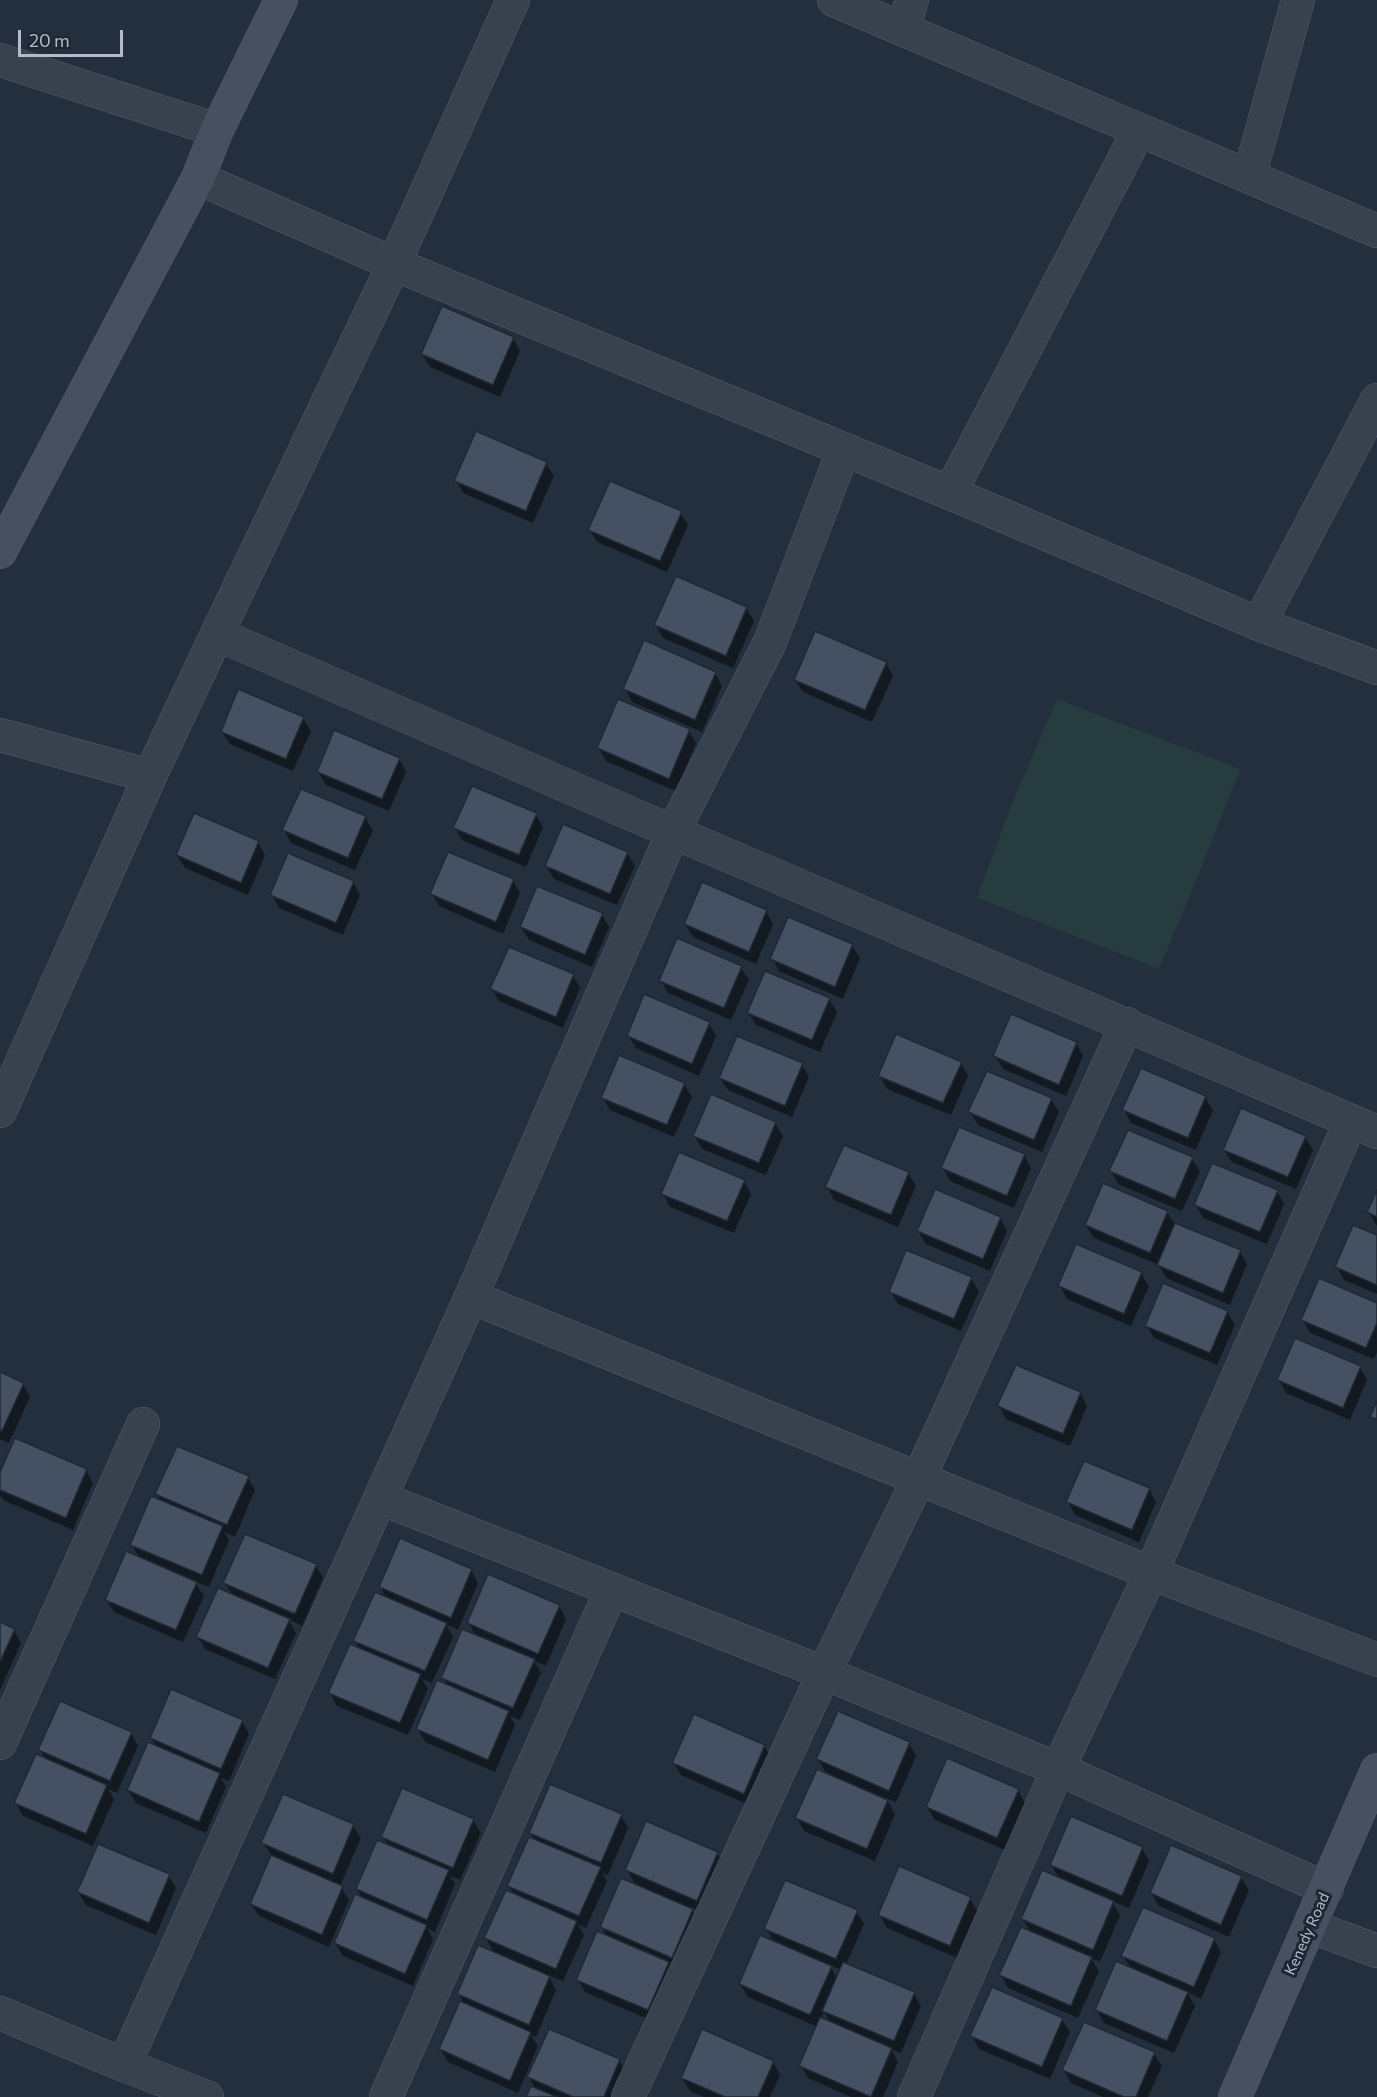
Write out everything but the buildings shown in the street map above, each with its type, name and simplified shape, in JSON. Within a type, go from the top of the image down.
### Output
[{"type":"main road","points":[[0,552],[198,178],[217,130],[281,0]]},
{"type":"main road","name":"Kenedy Road","points":[[1235,2097],[1377,1770]]},
{"type":"street","points":[[0,1111],[150,776],[394,264],[513,0]]},
{"type":"street","points":[[834,0],[908,15],[1139,130],[1377,231]]},
{"type":"street","points":[[1249,177],[1298,0]]},
{"type":"street","points":[[0,60],[217,130]]},
{"type":"street","points":[[950,493],[1139,130]]},
{"type":"street","points":[[198,178],[394,264],[950,493],[1259,624],[1377,668]]},
{"type":"street","points":[[1259,624],[1377,400]]},
{"type":"street","points":[[124,2066],[471,1297],[673,832],[770,642],[844,449]]},
{"type":"street","points":[[217,634],[673,832],[1364,1126],[1058,1769],[914,2097]]},
{"type":"street","points":[[0,735],[150,776]]},
{"type":"street","points":[[628,2097],[824,1674],[919,1478],[1127,1024]]},
{"type":"street","points":[[471,1297],[1151,1573],[1377,1660]]},
{"type":"street","points":[[0,1743],[143,1424]]},
{"type":"street","points":[[380,1498],[1058,1769],[1327,1889]]},
{"type":"street","points":[[386,2097],[611,1591]]},
{"type":"street","points":[[1310,1926],[1377,1951]]},
{"type":"street","points":[[0,2013],[124,2066],[207,2097]]},
{"type":"green space","points":[[1057,699],[1240,769],[1159,969],[977,898],[1013,801]]}]
